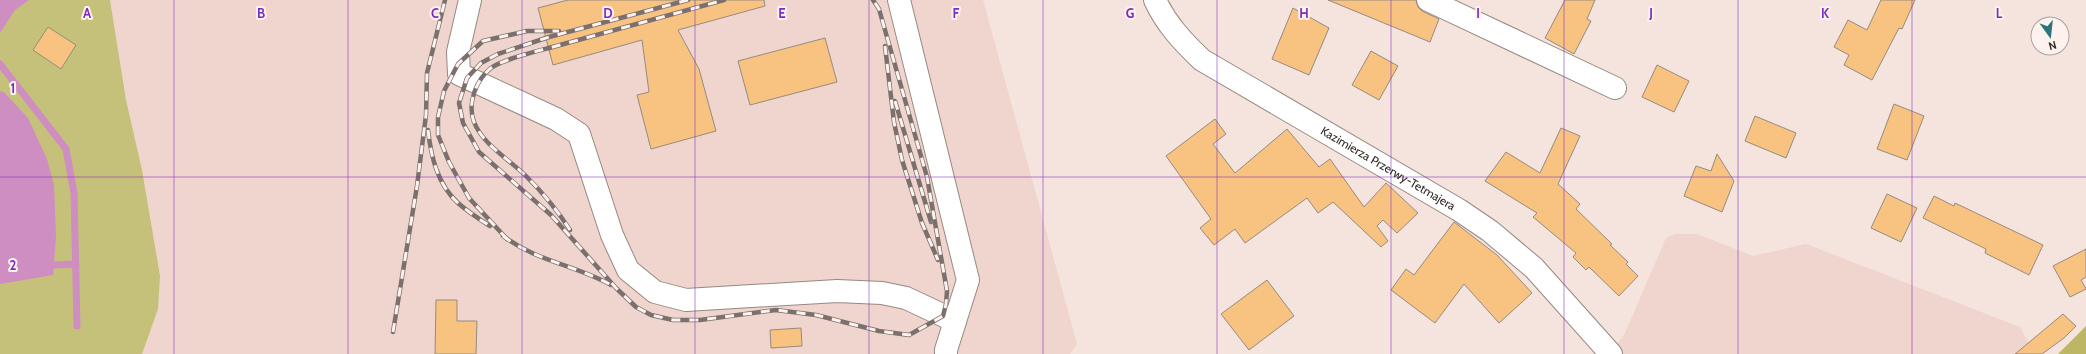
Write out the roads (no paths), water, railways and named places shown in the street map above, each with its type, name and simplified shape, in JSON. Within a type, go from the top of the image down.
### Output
[{"type":"street","points":[[470,0],[458,52],[459,74],[556,119],[579,134],[612,235],[628,270],[655,292],[686,300],[836,291],[882,293],[906,298],[955,321]]},
{"type":"street","points":[[899,0],[968,280],[946,354]]},
{"type":"street","name":"Kazimierza Przerwy-Tetmajera","points":[[1155,0],[1162,16],[1181,40],[1202,60],[1459,210],[1490,231],[1534,268],[1549,283],[1611,354]]},
{"type":"street","points":[[1428,0],[1615,88]]},
{"type":"waterway","points":[[0,64],[66,149],[74,193],[77,326]]},
{"type":"waterway","points":[[54,265],[76,264]]},
{"type":"railway","points":[[393,332],[417,186],[426,115],[427,73],[445,0]]},
{"type":"railway","points":[[688,0],[549,37],[498,54],[481,63],[467,78],[459,103],[463,123],[479,152],[551,215],[616,288],[636,307],[651,315],[673,320],[700,320],[776,310],[816,315],[879,331],[909,335],[943,316],[947,291],[927,177],[879,9],[873,0]]},
{"type":"railway","points":[[570,230],[538,189],[526,176],[490,145],[478,130],[472,115],[472,100],[474,92],[481,79],[491,68],[505,61],[724,0]]},
{"type":"railway","points":[[507,239],[469,198],[449,162],[438,135],[438,117],[444,91],[458,64],[483,41],[527,31],[559,31]]},
{"type":"railway","points":[[885,46],[894,122],[902,160],[922,223],[938,260]]},
{"type":"railway","points":[[895,101],[931,222]]},
{"type":"railway","points":[[428,130],[433,160],[445,187],[458,203],[490,226]]},
{"type":"railway","points":[[503,236],[516,245],[543,258],[597,278],[611,285]]}]
